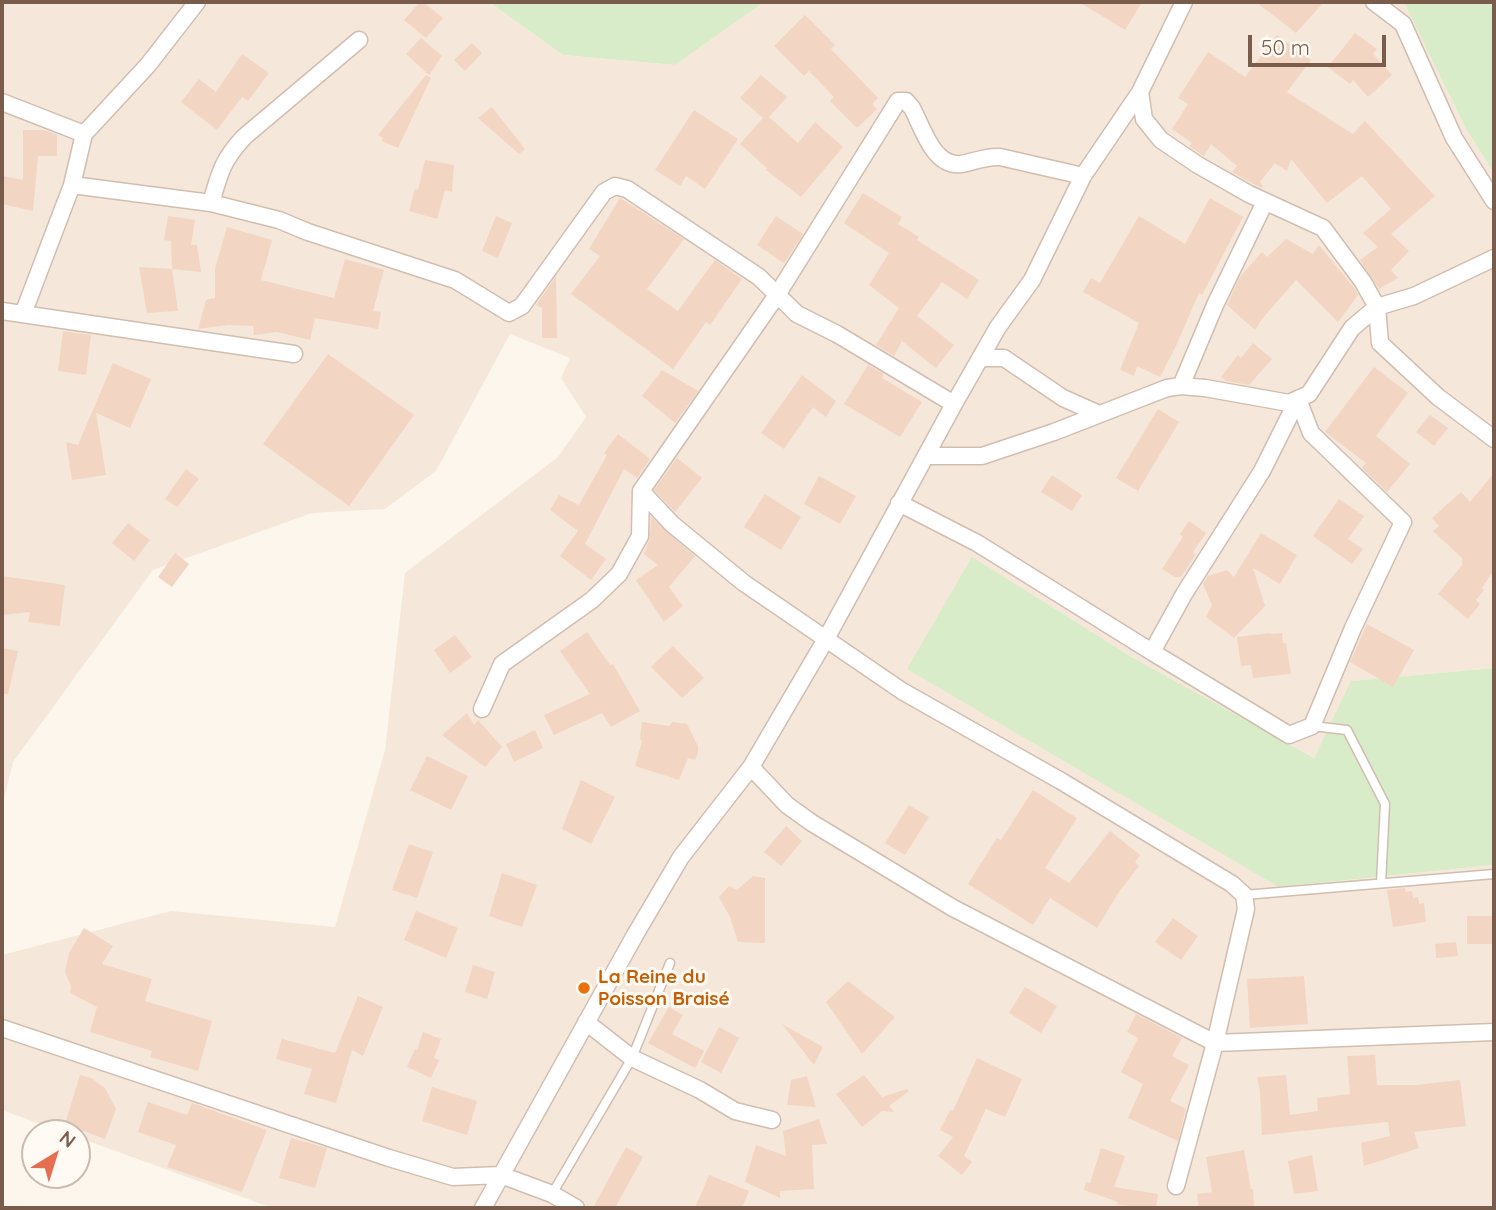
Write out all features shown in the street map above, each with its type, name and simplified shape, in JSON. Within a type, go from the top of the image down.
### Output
[{"type":"street","points":[[23,314],[72,185],[84,134],[148,65],[197,2]]},
{"type":"street","points":[[483,1208],[681,858],[751,767],[826,639],[998,327],[1032,279],[1083,176],[1140,92],[1184,2]]},
{"type":"street","points":[[1374,2],[1404,24],[1454,138],[1494,201]]},
{"type":"street","points":[[211,202],[222,164],[228,154],[244,137],[359,40]]},
{"type":"street","points":[[1140,92],[1144,118],[1161,140],[1198,165],[1265,202],[1323,228],[1363,282],[1377,307],[1380,343],[1438,397],[1494,439]]},
{"type":"street","points":[[482,709],[502,664],[592,600],[619,574],[640,536],[641,491],[777,295],[898,101],[906,101],[912,108],[938,157],[950,164],[962,164],[987,156],[1000,157],[1083,176]]},
{"type":"street","points":[[2,102],[84,134]]},
{"type":"street","points":[[72,185],[211,202],[279,220],[307,232],[455,280],[509,313],[522,306],[604,192],[615,186],[627,189],[759,277],[797,314],[837,334],[954,404]]},
{"type":"street","points":[[1181,386],[1215,305],[1265,202]]},
{"type":"street","points":[[928,456],[982,456],[1167,388],[1205,388],[1289,403],[1308,394],[1352,328],[1377,307],[1414,296],[1494,258]]},
{"type":"street","points":[[2,311],[294,354]]},
{"type":"street","points":[[981,358],[1004,358],[1063,398],[1099,414]]},
{"type":"street","points":[[1152,652],[1184,594],[1262,471],[1298,399]]},
{"type":"street","points":[[899,503],[977,543],[1289,735],[1312,726],[1353,628],[1403,522],[1311,433],[1298,399]]},
{"type":"street","points":[[641,491],[672,524],[744,583],[902,691],[1061,781],[1232,884],[1244,895],[1246,908],[1176,1186]]},
{"type":"street","points":[[751,767],[787,805],[812,823],[953,908],[1214,1043],[1494,1031]]},
{"type":"street","points":[[586,1022],[632,1058],[700,1090],[735,1111],[772,1120]]},
{"type":"street","points":[[2,1028],[453,1177],[501,1175],[552,1194],[576,1208]]},
{"type":"lane","points":[[1312,726],[1347,730],[1385,804],[1381,883]]},
{"type":"lane","points":[[1244,895],[1494,874]]},
{"type":"lane","points":[[552,1194],[632,1058],[670,962]]},
{"type":"shaded area","points":[[2,2],[489,2],[563,55],[675,65],[764,2],[1406,3],[1466,129],[1494,173],[1494,668],[1352,681],[1314,758],[1130,656],[972,558],[1279,887],[1494,865],[1494,1208],[267,1208],[91,1142],[91,1119],[27,1119],[2,1110],[2,955],[171,911],[335,927],[385,750],[405,573],[558,457],[586,417],[561,378],[570,358],[510,334],[436,471],[385,509],[312,513],[153,570],[13,762],[2,806]]},
{"type":"green space","points":[[489,2],[764,2],[675,65],[563,55]]},
{"type":"green space","points":[[1404,2],[1494,2],[1494,173],[1466,129]]},
{"type":"green space","points":[[972,557],[1130,656],[1314,758],[1351,681],[1494,668],[1494,865],[1279,887],[907,669]]},
{"type":"building","points":[[420,2],[443,18],[426,38],[404,20]]},
{"type":"building","points":[[1079,2],[1142,2],[1125,30]]},
{"type":"building","points":[[1256,2],[1324,2],[1296,33]]},
{"type":"building","points":[[805,15],[835,45],[831,49],[878,98],[872,104],[877,109],[857,128],[830,101],[834,97],[809,71],[804,76],[774,46]]},
{"type":"building","points":[[1355,33],[1377,49],[1373,54],[1392,75],[1368,97],[1353,80],[1350,84],[1328,67]]},
{"type":"building","points":[[1277,35],[1311,60],[1287,92],[1353,134],[1365,121],[1435,196],[1391,234],[1409,251],[1391,270],[1398,278],[1379,289],[1360,260],[1378,247],[1363,233],[1391,209],[1362,176],[1327,203],[1291,159],[1287,171],[1275,163],[1260,182],[1263,186],[1261,188],[1232,172],[1237,166],[1211,144],[1204,156],[1189,146],[1192,143],[1172,129],[1188,104],[1178,98],[1208,52],[1245,77]]},
{"type":"building","points":[[421,38],[442,56],[429,75],[406,54]]},
{"type":"building","points":[[472,43],[482,53],[465,71],[454,60]]},
{"type":"building","points":[[242,54],[269,73],[248,101],[242,97],[217,130],[181,102],[199,79],[216,92]]},
{"type":"building","points":[[426,75],[431,78],[398,148],[382,141],[383,138],[378,135]]},
{"type":"building","points":[[761,75],[787,97],[769,117],[798,143],[815,122],[843,147],[801,197],[766,170],[767,168],[740,144],[763,118],[740,98]]},
{"type":"building","points":[[492,107],[525,149],[519,154],[478,118]]},
{"type":"building","points":[[694,110],[738,139],[705,189],[686,176],[680,186],[655,170]]},
{"type":"building","points":[[23,130],[45,130],[57,135],[57,156],[38,156],[33,211],[2,204],[2,176],[23,180]]},
{"type":"building","points":[[425,160],[454,165],[452,192],[445,190],[437,219],[409,211],[415,189],[418,190]]},
{"type":"building","points":[[863,193],[902,217],[898,224],[919,237],[917,240],[979,280],[967,299],[942,282],[917,316],[954,345],[936,368],[902,341],[894,356],[876,345],[899,308],[869,285],[889,253],[844,223]]},
{"type":"building","points":[[620,198],[684,239],[647,289],[678,311],[715,260],[742,279],[710,325],[706,322],[673,369],[571,294],[600,256],[589,249]]},
{"type":"building","points":[[1210,198],[1243,217],[1202,295],[1199,293],[1160,377],[1137,366],[1134,376],[1120,370],[1139,323],[1083,292],[1091,278],[1100,283],[1139,216],[1185,244]]},
{"type":"building","points":[[168,216],[195,220],[191,245],[197,245],[201,272],[172,269],[171,241],[164,240]]},
{"type":"building","points":[[496,216],[512,223],[498,258],[482,251]]},
{"type":"building","points":[[776,216],[803,234],[784,263],[757,245]]},
{"type":"building","points":[[227,227],[272,240],[261,280],[334,298],[345,259],[384,270],[373,311],[381,312],[378,329],[315,318],[310,340],[277,332],[254,335],[253,326],[228,325],[198,329],[206,300],[215,298],[215,269]]},
{"type":"building","points":[[1286,239],[1313,254],[1319,245],[1354,288],[1358,295],[1338,322],[1296,280],[1255,330],[1227,305],[1240,277],[1262,252],[1267,257]]},
{"type":"building","points":[[139,267],[172,269],[178,311],[147,313]]},
{"type":"building","points":[[556,276],[557,338],[542,338],[542,308],[536,305]]},
{"type":"building","points":[[63,331],[91,335],[86,375],[58,371]]},
{"type":"building","points":[[1253,343],[1272,359],[1249,385],[1226,381],[1221,377],[1238,355],[1241,358]]},
{"type":"building","points":[[328,354],[414,415],[349,506],[263,444]]},
{"type":"building","points":[[113,363],[151,379],[130,428],[96,413],[106,475],[72,480],[66,442],[78,445]]},
{"type":"building","points":[[868,365],[884,374],[882,378],[922,402],[900,437],[844,404]]},
{"type":"building","points":[[1374,367],[1408,393],[1376,436],[1410,464],[1387,492],[1362,468],[1366,463],[1325,432]]},
{"type":"building","points":[[662,370],[698,391],[675,423],[642,396]]},
{"type":"building","points":[[802,375],[836,401],[826,417],[813,407],[784,449],[761,433]]},
{"type":"building","points":[[1158,409],[1179,422],[1138,491],[1116,478]]},
{"type":"building","points":[[1430,415],[1448,428],[1434,446],[1416,432]]},
{"type":"building","points":[[618,434],[650,459],[637,478],[624,469],[585,544],[606,559],[591,580],[560,556],[578,531],[550,510],[559,495],[579,505],[607,455],[604,453]]},
{"type":"building","points":[[677,458],[702,478],[675,512],[654,490]]},
{"type":"building","points":[[186,469],[199,479],[177,507],[165,499]]},
{"type":"building","points":[[1494,473],[1494,570],[1476,600],[1480,604],[1468,619],[1438,594],[1463,564],[1463,559],[1433,531],[1439,526],[1432,518],[1461,492],[1470,502]]},
{"type":"building","points":[[1052,475],[1082,495],[1072,511],[1041,492]]},
{"type":"building","points":[[819,476],[856,496],[840,524],[804,504]]},
{"type":"building","points":[[765,494],[801,517],[781,550],[744,527]]},
{"type":"building","points":[[1339,499],[1364,516],[1348,539],[1363,549],[1352,564],[1313,536]]},
{"type":"building","points":[[651,517],[695,556],[669,587],[683,606],[664,622],[636,580],[658,565],[644,554],[650,537]]},
{"type":"building","points":[[1189,521],[1206,533],[1181,577],[1175,577],[1162,569],[1183,537],[1180,534]]},
{"type":"building","points":[[128,523],[150,540],[134,561],[112,543]]},
{"type":"building","points":[[1261,533],[1297,555],[1280,584],[1253,568],[1265,606],[1234,638],[1206,617],[1212,605],[1203,584],[1208,576],[1227,570],[1234,577]]},
{"type":"building","points":[[175,553],[189,564],[172,587],[158,577]]},
{"type":"building","points":[[2,576],[65,585],[60,626],[28,622],[30,612],[2,615]]},
{"type":"building","points":[[1367,624],[1414,650],[1393,687],[1350,662]]},
{"type":"building","points":[[587,632],[610,665],[613,664],[640,711],[611,727],[602,713],[554,735],[544,715],[590,694],[560,651]]},
{"type":"building","points":[[1282,633],[1291,674],[1253,678],[1251,665],[1241,666],[1237,637]]},
{"type":"building","points":[[455,635],[472,657],[450,673],[434,650]]},
{"type":"building","points":[[673,646],[704,678],[682,698],[651,667]]},
{"type":"building","points":[[2,648],[18,651],[8,694],[2,694]]},
{"type":"building","points":[[467,713],[474,725],[478,720],[502,747],[485,767],[442,735]]},
{"type":"building","points":[[642,722],[669,726],[672,722],[687,724],[698,746],[698,753],[695,760],[688,758],[679,780],[635,766],[642,742]]},
{"type":"building","points":[[535,730],[543,748],[514,762],[506,744]]},
{"type":"building","points":[[427,756],[468,776],[451,810],[410,790]]},
{"type":"building","points":[[581,780],[615,797],[591,844],[562,829]]},
{"type":"building","points":[[1033,790],[1077,818],[1045,868],[1069,883],[1110,831],[1140,855],[1135,862],[1139,866],[1097,928],[1050,898],[1033,925],[968,884],[997,838],[1001,840]]},
{"type":"building","points":[[909,805],[929,817],[905,855],[885,843]]},
{"type":"building","points":[[786,826],[802,841],[781,866],[764,852]]},
{"type":"building","points":[[409,844],[433,852],[417,898],[392,890]]},
{"type":"building","points":[[502,873],[537,885],[522,927],[489,916]]},
{"type":"building","points":[[753,876],[765,878],[765,943],[738,942],[730,917],[719,897],[729,886],[737,890]]},
{"type":"building","points":[[1405,888],[1406,892],[1412,891],[1413,898],[1418,897],[1419,904],[1424,903],[1426,922],[1393,927],[1387,890]]},
{"type":"building","points":[[416,911],[458,928],[446,958],[404,940]]},
{"type":"building","points":[[1467,916],[1494,916],[1494,944],[1467,944]]},
{"type":"building","points":[[1173,918],[1198,936],[1181,960],[1155,942]]},
{"type":"building","points":[[84,928],[113,946],[102,964],[152,979],[145,1001],[212,1021],[198,1071],[150,1057],[152,1051],[90,1032],[97,1007],[70,993],[71,986],[65,972],[69,953]]},
{"type":"building","points":[[1456,942],[1458,956],[1436,958],[1435,944]]},
{"type":"building","points":[[473,965],[495,972],[487,999],[465,992]]},
{"type":"building","points":[[1304,976],[1308,1024],[1250,1028],[1247,979]]},
{"type":"building","points":[[848,981],[895,1017],[862,1054],[826,1002]]},
{"type":"building","points":[[1025,987],[1057,1006],[1041,1033],[1009,1013]]},
{"type":"building","points":[[358,996],[383,1007],[363,1056],[352,1050],[336,1103],[304,1094],[312,1069],[276,1059],[282,1039],[335,1053]]},
{"type":"building","points":[[669,1007],[683,1015],[672,1034],[704,1051],[695,1068],[648,1043]]},
{"type":"building","points":[[1136,1014],[1182,1038],[1172,1056],[1189,1065],[1170,1101],[1186,1109],[1178,1141],[1128,1118],[1143,1084],[1121,1072],[1138,1038],[1127,1032]]},
{"type":"building","points":[[782,1024],[823,1047],[814,1065]]},
{"type":"building","points":[[719,1027],[739,1038],[721,1073],[701,1062]]},
{"type":"building","points":[[423,1032],[441,1039],[434,1058],[439,1060],[431,1078],[407,1067]]},
{"type":"building","points":[[1375,1055],[1377,1085],[1416,1085],[1460,1080],[1466,1126],[1414,1132],[1419,1148],[1364,1166],[1361,1143],[1390,1136],[1388,1122],[1262,1135],[1257,1077],[1286,1075],[1290,1115],[1318,1111],[1317,1098],[1350,1094],[1347,1056]]},
{"type":"building","points":[[977,1058],[1022,1079],[1005,1117],[986,1109],[964,1156],[972,1162],[962,1175],[938,1156],[953,1137],[940,1130],[950,1110],[953,1111]]},
{"type":"building","points":[[80,1075],[91,1078],[105,1088],[116,1109],[105,1139],[91,1134],[91,1119],[67,1119]]},
{"type":"building","points":[[864,1075],[882,1097],[907,1089],[909,1091],[889,1106],[894,1112],[882,1111],[862,1127],[836,1094]]},
{"type":"building","points":[[807,1076],[816,1107],[787,1105],[791,1080]]},
{"type":"building","points":[[432,1087],[477,1101],[467,1135],[422,1121]]},
{"type":"building","points":[[148,1102],[187,1115],[192,1103],[267,1130],[242,1192],[167,1167],[176,1145],[138,1132]]},
{"type":"building","points":[[819,1119],[827,1144],[812,1145],[814,1189],[780,1191],[780,1198],[745,1182],[756,1145],[786,1156],[783,1131]]},
{"type":"building","points":[[291,1138],[327,1148],[315,1188],[279,1178]]},
{"type":"building","points":[[626,1147],[643,1157],[615,1208],[593,1208]]},
{"type":"building","points":[[1101,1148],[1125,1156],[1114,1187],[1158,1194],[1156,1208],[1117,1205],[1118,1202],[1084,1190],[1086,1182],[1090,1183]]},
{"type":"building","points":[[1244,1150],[1253,1189],[1254,1208],[1199,1208],[1197,1194],[1212,1192],[1206,1157]]},
{"type":"building","points":[[1312,1155],[1318,1191],[1294,1194],[1288,1161]]},
{"type":"building","points":[[709,1175],[749,1191],[742,1208],[695,1208]]},
{"type":"place","name":"La Reine du Poisson Braisé","points":[[584,988]]}]
